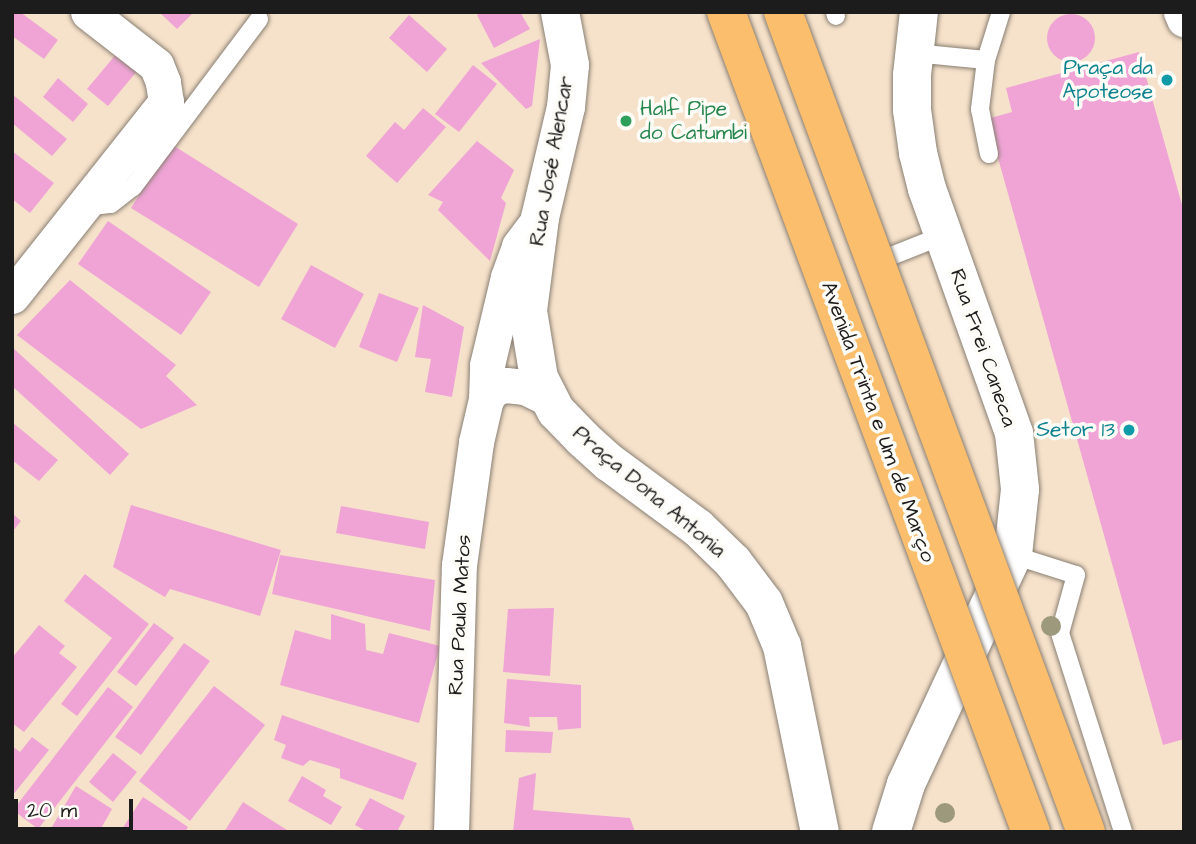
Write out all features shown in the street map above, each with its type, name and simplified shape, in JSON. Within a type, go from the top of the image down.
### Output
[{"type":"main road","name":"Avenida Trinta e Um de Março","points":[[726,12],[1031,832]]},
{"type":"main road","points":[[783,12],[1086,832]]},
{"type":"street","points":[[12,296],[166,102],[163,82],[156,65],[88,12]]},
{"type":"street","name":"Rua José Alencar","points":[[528,310],[540,218],[566,107],[570,65],[560,12]]},
{"type":"street","name":"Rua Frei Caneca","points":[[891,832],[906,784],[1013,555],[1020,489],[1014,433],[918,153],[912,110],[919,12]]},
{"type":"street","points":[[1181,12],[1184,19]]},
{"type":"street","name":"Rua Paula Matos","points":[[451,832],[459,565],[476,442],[486,399],[492,334],[508,277],[519,246],[540,218]]},
{"type":"street","name":"Praça Dona Antonia","points":[[528,310],[532,349],[548,398],[565,420],[610,463],[698,528],[733,562],[764,603],[782,646],[820,832]]},
{"type":"street","points":[[486,399],[494,388],[506,385],[525,387],[548,398]]},
{"type":"lane","points":[[989,154],[980,109],[986,60],[1001,12]]},
{"type":"lane","points":[[85,207],[111,204],[133,187],[259,19]]},
{"type":"lane","points":[[914,53],[986,60]]},
{"type":"lane","points":[[886,258],[944,235]]},
{"type":"lane","points":[[1013,555],[1076,575],[1060,633],[1123,832]]},
{"type":"building","points":[[12,12],[20,12],[58,40],[44,59],[12,36]]},
{"type":"building","points":[[159,12],[194,12],[177,29]]},
{"type":"building","points":[[482,12],[520,12],[530,29],[494,48],[477,15]]},
{"type":"building","points":[[1071,14],[1088,21],[1095,38],[1088,55],[1071,62],[1054,55],[1047,38],[1054,21]]},
{"type":"building","points":[[409,15],[447,49],[427,72],[389,38]]},
{"type":"building","points":[[540,39],[532,106],[526,109],[481,63]]},
{"type":"building","name":"Setor 13","points":[[1139,52],[1184,212],[1184,739],[1163,745],[987,119],[1012,112],[1006,88]]},
{"type":"building","points":[[117,53],[138,70],[108,106],[87,89]]},
{"type":"building","points":[[473,65],[497,84],[459,132],[435,114]]},
{"type":"building","points":[[58,78],[88,104],[73,122],[43,97]]},
{"type":"building","points":[[12,94],[67,139],[52,156],[12,123]]},
{"type":"building","points":[[423,108],[446,127],[397,183],[366,156],[395,122],[404,130]]},
{"type":"building","points":[[477,141],[514,170],[501,198],[506,203],[490,261],[438,210],[443,202],[428,195]]},
{"type":"building","points":[[171,144],[298,224],[259,287],[131,208]]},
{"type":"building","points":[[12,151],[54,183],[30,213],[12,199]]},
{"type":"building","points":[[108,221],[211,292],[181,335],[78,264]]},
{"type":"building","points":[[311,265],[364,294],[335,348],[281,319]]},
{"type":"building","points":[[70,280],[176,365],[166,376],[197,405],[141,429],[17,335]]},
{"type":"building","points":[[379,293],[419,308],[397,362],[359,347]]},
{"type":"building","points":[[423,305],[464,327],[452,397],[425,392],[431,359],[415,357]]},
{"type":"building","points":[[12,347],[129,454],[110,475],[12,386]]},
{"type":"building","points":[[12,422],[58,460],[39,481],[12,460]]},
{"type":"building","points":[[131,505],[281,550],[260,616],[170,589],[165,597],[113,567]]},
{"type":"building","points":[[341,506],[429,522],[425,549],[336,533]]},
{"type":"building","points":[[12,513],[21,521],[12,532]]},
{"type":"building","points":[[280,555],[435,580],[430,631],[272,594]]},
{"type":"building","points":[[85,574],[149,624],[77,716],[61,704],[112,638],[64,601]]},
{"type":"building","points":[[554,608],[550,676],[503,672],[508,609]]},
{"type":"building","points":[[331,614],[365,624],[366,650],[383,654],[389,633],[440,646],[419,723],[280,685],[295,630],[331,640]]},
{"type":"building","points":[[154,623],[174,638],[136,686],[117,672]]},
{"type":"building","points":[[39,625],[65,646],[59,653],[77,667],[24,732],[12,723],[12,658]]},
{"type":"building","points":[[184,643],[210,661],[141,755],[115,737]]},
{"type":"building","points":[[507,679],[581,685],[581,728],[558,730],[557,717],[529,717],[530,727],[504,723]]},
{"type":"building","points":[[214,686],[265,725],[190,821],[139,781]]},
{"type":"building","points":[[108,687],[133,707],[38,829],[13,810]]},
{"type":"building","points":[[282,715],[417,763],[403,800],[340,778],[340,769],[310,760],[303,766],[281,758],[286,745],[274,740]]},
{"type":"building","points":[[506,730],[553,732],[551,753],[505,752]]},
{"type":"building","points":[[32,737],[49,750],[12,796],[12,746],[20,752]]},
{"type":"building","points":[[113,753],[137,772],[113,802],[89,782]]},
{"type":"building","points":[[536,773],[533,810],[630,818],[635,832],[513,832],[519,778]]},
{"type":"building","points":[[302,776],[326,790],[323,796],[342,807],[331,825],[288,801]]},
{"type":"building","points":[[76,786],[112,809],[99,832],[49,832]]},
{"type":"building","points":[[143,797],[188,827],[185,832],[120,832]]},
{"type":"building","points":[[370,798],[405,816],[397,832],[368,832],[355,825]]},
{"type":"building","points":[[243,802],[290,832],[224,832]]},
{"type":"place","name":"Praça da Apoteose","points":[[1167,80]]},
{"type":"place","name":"Half Pipe do Catumbi","points":[[626,121]]},
{"type":"place","name":"Setor 13","points":[[1129,430]]}]
